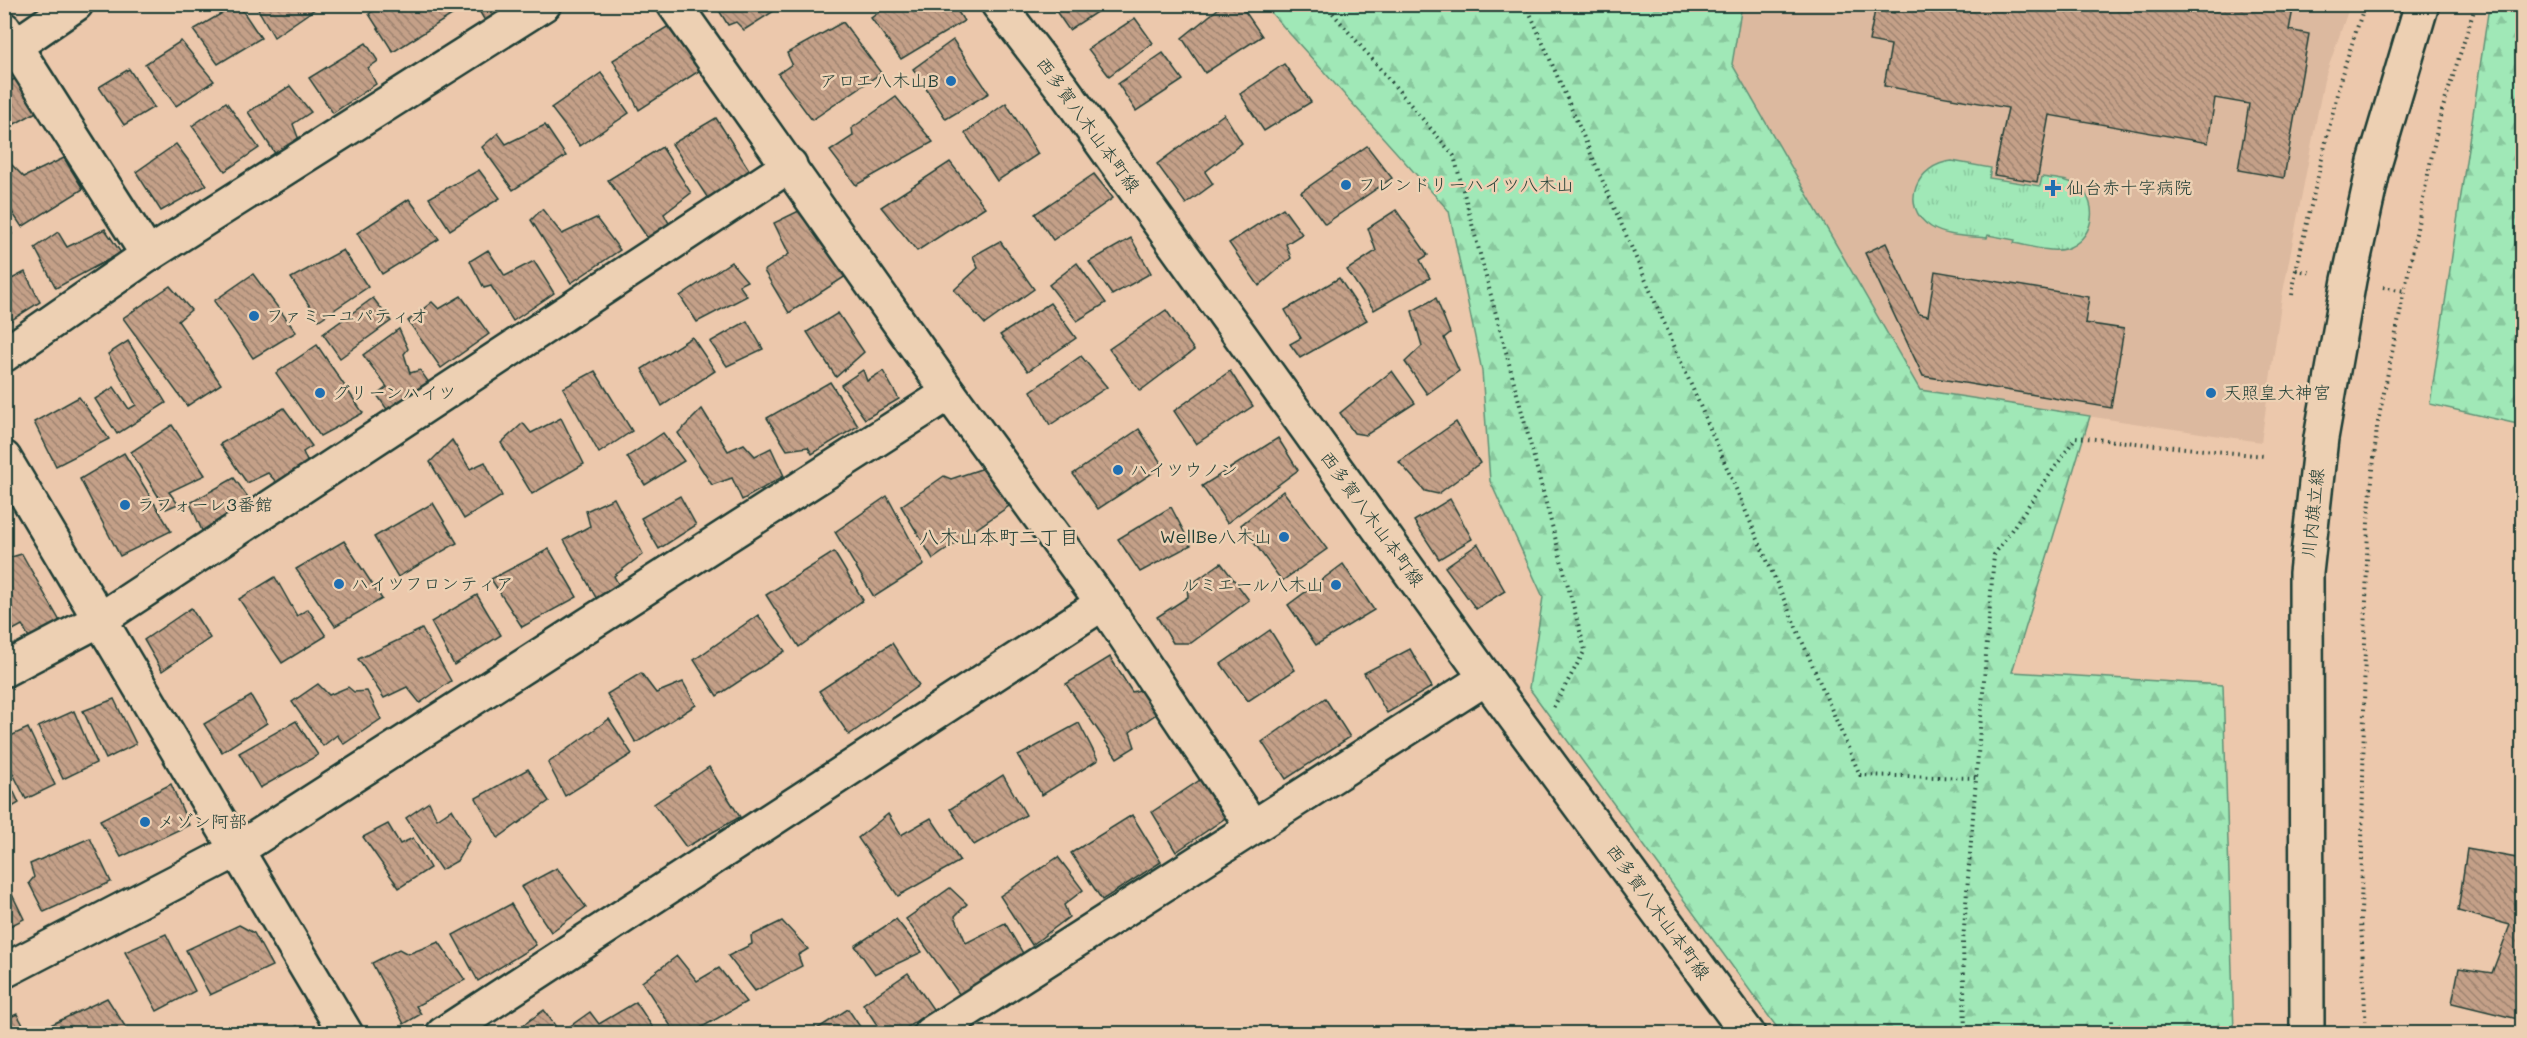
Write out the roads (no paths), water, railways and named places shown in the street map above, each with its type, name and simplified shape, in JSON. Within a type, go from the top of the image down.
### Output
[{"type":"street","points":[[76,4],[10,38],[148,255]]},
{"type":"street","points":[[4,355],[148,255],[544,4]]},
{"type":"street","points":[[674,4],[949,393],[1103,603],[1252,826]]},
{"type":"street","name":"西多賀八木山本町線","points":[[998,4],[1071,99],[1486,678],[1748,1034]]},
{"type":"street","name":"川内旗立線","points":[[2307,1034],[2306,573],[2319,449],[2349,280],[2375,162],[2422,4]]},
{"type":"street","points":[[4,670],[101,619],[790,165]]},
{"type":"street","points":[[4,971],[237,850],[949,393]]},
{"type":"street","points":[[4,458],[346,1034]]},
{"type":"street","points":[[443,1034],[1103,603]]},
{"type":"street","points":[[930,1034],[1486,678]]},
{"type":"place","name":"アロエ八木山B","points":[[951,81]]},
{"type":"place","name":"フレンドリーハイツ八木山","points":[[1346,185]]},
{"type":"place","name":"仙台赤十字病院","points":[[2053,188]]},
{"type":"place","name":"ファミーユパティオ","points":[[254,316]]},
{"type":"place","name":"グリーンハイツ","points":[[320,393]]},
{"type":"place","name":"天照皇大神宮","points":[[2211,393]]},
{"type":"place","name":"ハイツウノン","points":[[1118,470]]},
{"type":"place","name":"ラフォーレ3番館","points":[[125,505]]},
{"type":"place","name":"WellBe八木山","points":[[1284,537]]},
{"type":"place","name":"ハイツフロンティア","points":[[339,584]]},
{"type":"place","name":"ルミエール八木山","points":[[1336,585]]},
{"type":"place","name":"メゾン阿部","points":[[145,822]]},
{"type":"district","name":"八木山本町二丁目","points":[[999,537]]}]
